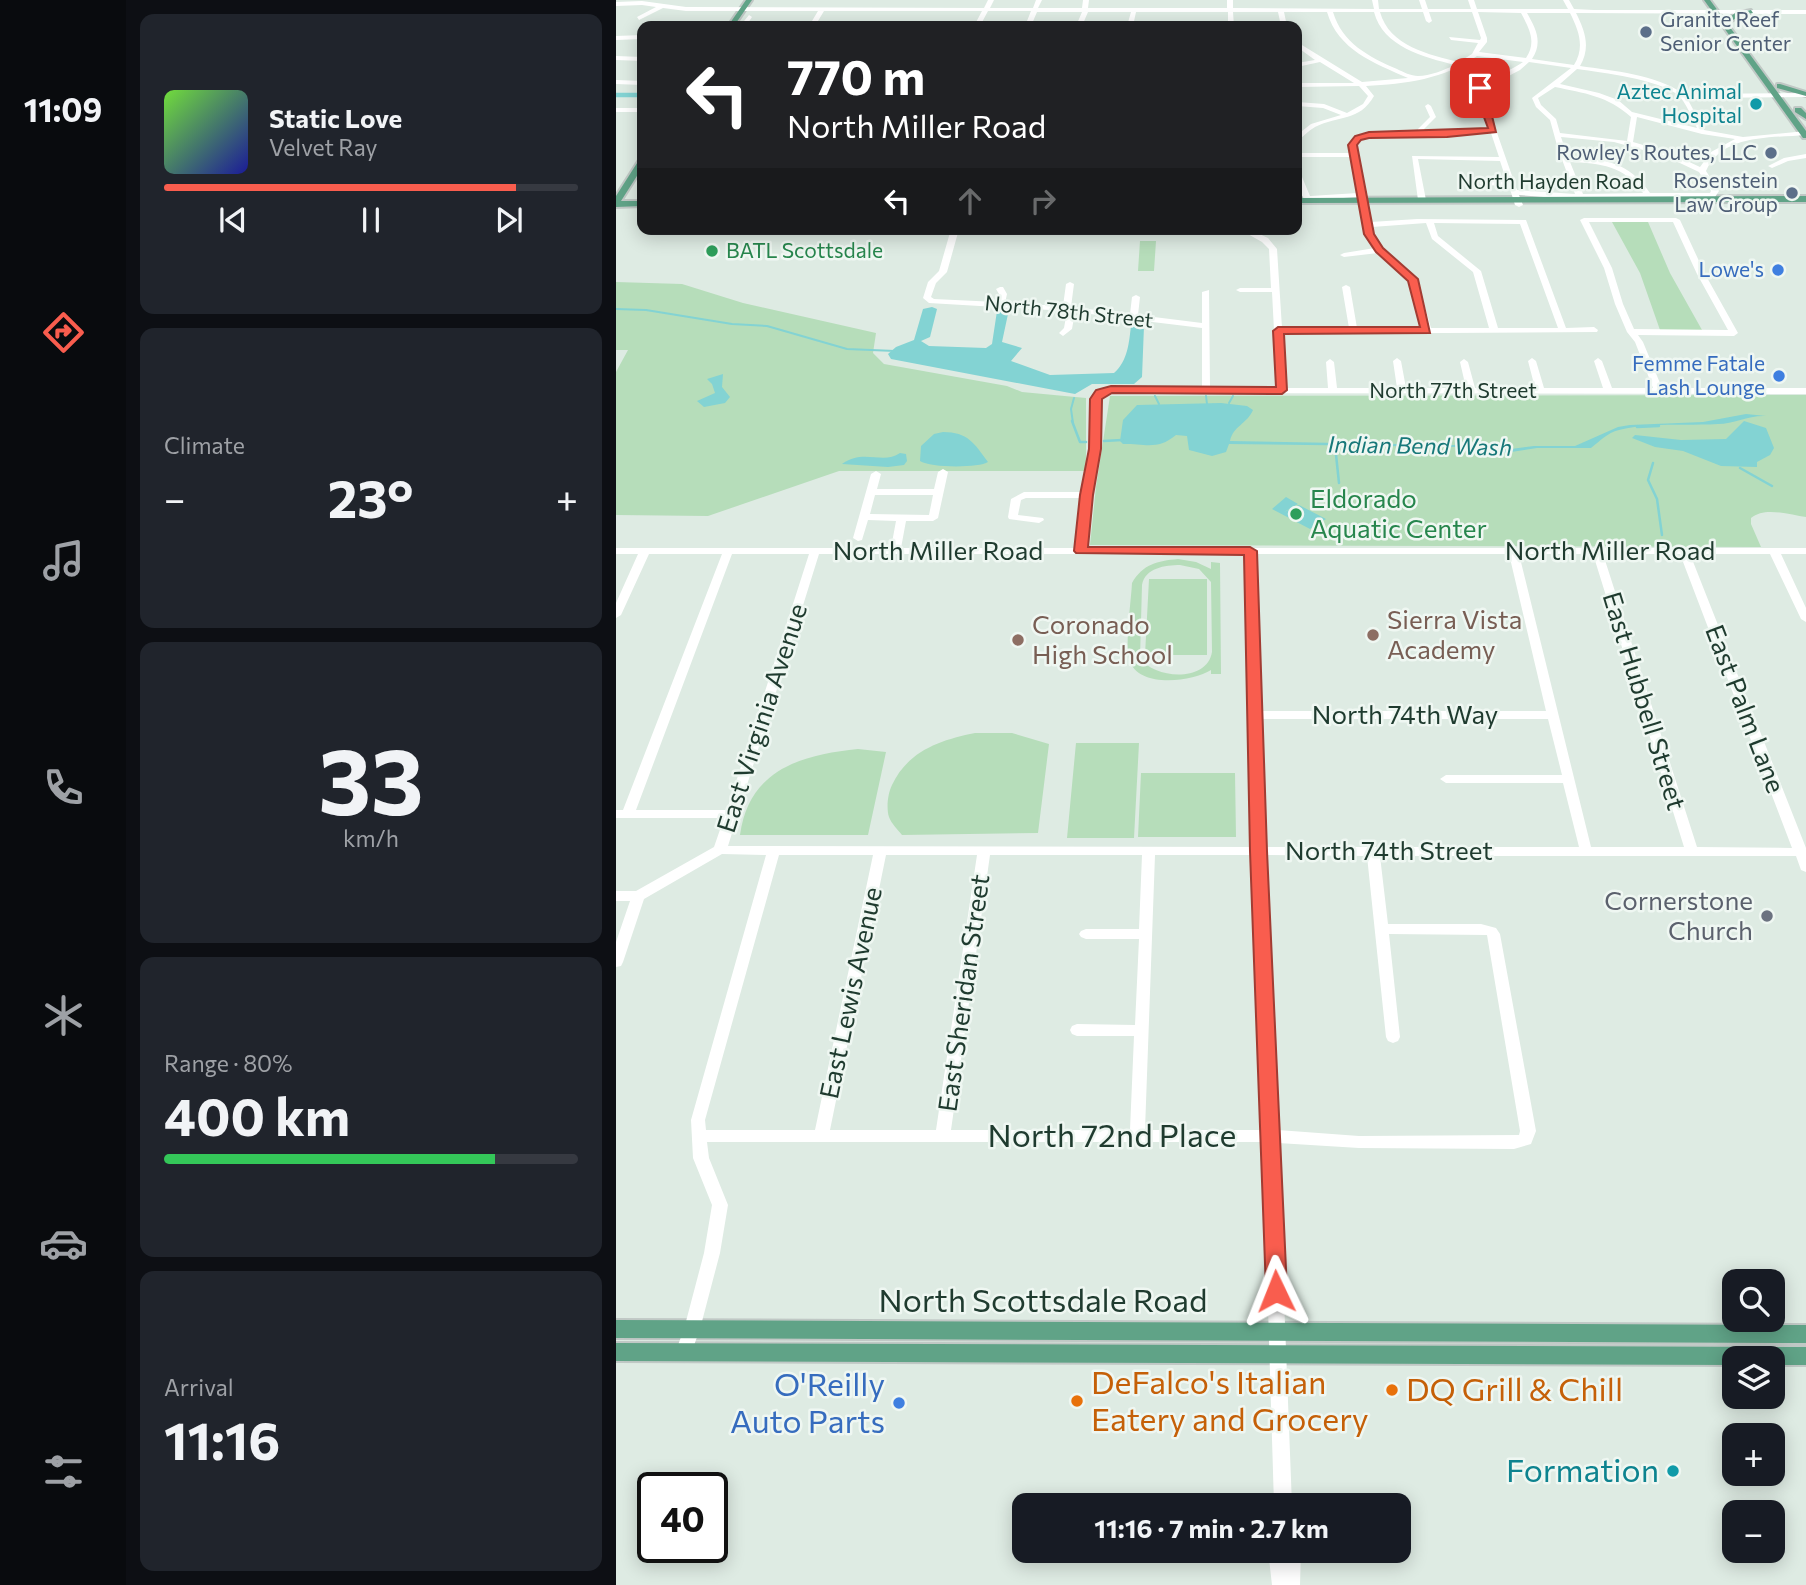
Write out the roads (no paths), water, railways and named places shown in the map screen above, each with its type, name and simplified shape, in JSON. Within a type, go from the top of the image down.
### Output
[{"type":"main road","points":[[1707,0],[1730,20],[1806,119]]},
{"type":"main road","points":[[1716,0],[1743,49],[1805,134]]},
{"type":"main road","points":[[740,5],[753,2]]},
{"type":"main road","points":[[1730,20],[1735,15],[1751,12]]},
{"type":"main road","points":[[1743,49],[1753,49]]},
{"type":"main road","points":[[1780,86],[1806,95]]},
{"type":"main road","points":[[616,189],[637,159]]},
{"type":"main road","points":[[616,203],[637,170]]},
{"type":"main road","name":"North Hayden Road","points":[[1302,201],[1309,199],[1422,200],[1515,195]]},
{"type":"main road","name":"North Hayden Road","points":[[1302,203],[1515,195],[1806,204]]},
{"type":"main road","name":"North Hayden Road","points":[[1650,200],[1806,199]]},
{"type":"main road","points":[[616,203],[637,204]]},
{"type":"main road","name":"North Scottsdale Road","points":[[616,1329],[1806,1334]]},
{"type":"main road","name":"North Scottsdale Road","points":[[616,1352],[1806,1356]]},
{"type":"street","points":[[798,9],[803,0]]},
{"type":"street","points":[[929,21],[944,0]]},
{"type":"street","points":[[980,21],[991,0]]},
{"type":"street","points":[[1030,21],[1039,0]]},
{"type":"street","points":[[1081,21],[1086,0]]},
{"type":"street","points":[[1131,21],[1133,0]]},
{"type":"street","points":[[1230,0],[1231,21]]},
{"type":"street","points":[[1376,0],[1384,28],[1398,41],[1423,54],[1460,65]]},
{"type":"street","points":[[1422,0],[1429,20]]},
{"type":"street","points":[[1302,85],[1361,84],[1413,79],[1460,65],[1477,54],[1483,41],[1484,34],[1471,0]]},
{"type":"street","points":[[1566,0],[1585,44],[1582,60],[1576,68],[1535,98],[1538,106],[1553,119],[1556,135],[1580,196]]},
{"type":"street","points":[[1613,0],[1619,11]]},
{"type":"street","points":[[616,4],[701,12],[708,8],[740,5],[798,9],[1806,12]]},
{"type":"street","points":[[639,18],[660,7]]},
{"type":"street","points":[[815,21],[822,9]]},
{"type":"street","points":[[1281,10],[1283,21]]},
{"type":"street","points":[[1329,10],[1334,27],[1351,45],[1422,85]]},
{"type":"street","points":[[1515,195],[1479,93],[1480,88],[1526,61],[1535,45],[1535,37],[1523,11]]},
{"type":"street","points":[[746,21],[749,17]]},
{"type":"street","points":[[616,38],[637,37]]},
{"type":"street","points":[[1451,38],[1483,41]]},
{"type":"street","points":[[1302,50],[1361,84],[1371,96],[1360,110],[1302,127]]},
{"type":"street","points":[[1477,54],[1651,81],[1681,96],[1806,95]]},
{"type":"street","points":[[616,58],[637,59]]},
{"type":"street","points":[[1302,64],[1318,61]]},
{"type":"street","points":[[616,82],[637,83]]},
{"type":"street","points":[[1554,85],[1597,92],[1613,99],[1635,120],[1630,142]]},
{"type":"street","points":[[1681,96],[1702,132]]},
{"type":"street","points":[[1600,100],[1625,99]]},
{"type":"street","points":[[1302,104],[1324,106],[1346,115]]},
{"type":"street","points":[[1422,134],[1421,129],[1433,117],[1428,106]]},
{"type":"street","points":[[616,110],[637,110]]},
{"type":"street","points":[[1360,110],[1373,113]]},
{"type":"street","points":[[1630,113],[1702,132],[1743,139],[1805,134]]},
{"type":"street","points":[[1635,120],[1646,117]]},
{"type":"street","points":[[1302,132],[1305,128]]},
{"type":"street","points":[[1427,330],[1413,279],[1380,250],[1371,238],[1353,145],[1358,138],[1375,135],[1493,131]]},
{"type":"street","points":[[1483,183],[1515,195],[1650,200],[1714,194],[1702,171],[1681,159],[1630,142],[1556,135]]},
{"type":"street","points":[[1702,171],[1706,158],[1714,151],[1743,139]]},
{"type":"street","points":[[1302,155],[1354,155]]},
{"type":"street","points":[[1772,166],[1786,159],[1806,156]]},
{"type":"street","points":[[1422,200],[1413,157],[1502,159]]},
{"type":"street","points":[[1681,159],[1706,158]]},
{"type":"street","points":[[1566,160],[1595,162],[1626,170],[1639,179],[1660,220]]},
{"type":"street","points":[[1302,185],[1309,199]]},
{"type":"street","points":[[1631,332],[1734,333],[1701,274],[1676,220],[1584,220],[1613,280],[1619,304],[1631,332],[1639,342],[1659,391]]},
{"type":"street","points":[[1367,225],[1429,221],[1524,222],[1563,330]]},
{"type":"street","points":[[1429,221],[1435,237],[1477,271],[1494,330]]},
{"type":"street","name":"North 78th Street","points":[[953,235],[943,272],[932,282],[927,298],[932,301],[1069,310],[1206,326]]},
{"type":"street","points":[[1253,235],[1272,247],[1282,390]]},
{"type":"street","points":[[1344,255],[1380,250]]},
{"type":"street","points":[[1454,252],[1465,250]]},
{"type":"street","points":[[1063,333],[1068,330],[1070,284]]},
{"type":"street","points":[[1346,287],[1353,330]]},
{"type":"street","points":[[1000,289],[1003,294],[1001,305]]},
{"type":"street","points":[[1240,290],[1276,290]]},
{"type":"street","points":[[1206,292],[1206,389]]},
{"type":"street","points":[[1133,319],[1136,297]]},
{"type":"street","points":[[1278,331],[1594,330]]},
{"type":"street","points":[[1397,361],[1402,391]]},
{"type":"street","points":[[1532,361],[1540,390]]},
{"type":"street","points":[[1598,361],[1609,391]]},
{"type":"street","points":[[1330,362],[1333,391]]},
{"type":"street","points":[[1464,362],[1471,391]]},
{"type":"street","name":"North 77th Street","points":[[1100,392],[1111,389],[1806,391]]},
{"type":"street","points":[[1081,551],[1086,495],[1095,449],[1096,402],[1100,392]]},
{"type":"street","points":[[864,517],[933,518],[943,472]]},
{"type":"street","points":[[858,538],[876,474]]},
{"type":"street","points":[[872,492],[939,492]]},
{"type":"street","points":[[1039,520],[1013,517],[1018,496],[1086,495]]},
{"type":"street","points":[[895,551],[902,518]]},
{"type":"street","points":[[1513,550],[1586,851]]},
{"type":"street","name":"North Miller Road","points":[[616,551],[1806,551]]},
{"type":"street","points":[[616,615],[645,551]]},
{"type":"street","points":[[728,551],[622,814],[730,814]]},
{"type":"street","name":"East Virginia Avenue","points":[[638,896],[720,850],[815,551]]},
{"type":"street","points":[[1250,551],[1283,1493]]},
{"type":"street","name":"East Hubbell Street","points":[[1597,551],[1692,851]]},
{"type":"street","name":"East Palm Lane","points":[[1684,551],[1803,852],[1806,867]]},
{"type":"street","points":[[1774,551],[1802,603],[1806,620]]},
{"type":"street","name":"North 74th Way","points":[[1255,715],[1357,722],[1554,716]]},
{"type":"street","points":[[1446,779],[1569,779]]},
{"type":"street","name":"North 74th Street","points":[[720,850],[1803,852]]},
{"type":"street","points":[[683,1353],[712,1253],[720,1205],[701,1158],[698,1119],[774,850]]},
{"type":"street","points":[[1138,1136],[1149,850]]},
{"type":"street","name":"East Lewis Avenue","points":[[821,1135],[880,851]]},
{"type":"street","name":"East Sheridan Street","points":[[943,1135],[984,851]]},
{"type":"street","points":[[1373,851],[1393,1037]]},
{"type":"street","points":[[616,896],[638,896],[616,962]]},
{"type":"street","name":"North 72nd Place","points":[[698,1136],[1271,1136],[1359,1142],[1514,1143],[1527,1140],[1528,1131],[1491,931],[1382,929]]},
{"type":"street","points":[[1086,934],[1146,934]]},
{"type":"street","points":[[1077,1030],[1142,1031]]},
{"type":"street","points":[[1278,1563],[1281,1585]]},
{"type":"street","points":[[1291,1585],[1292,1563]]},
{"type":"water","points":[[923,309],[937,309],[930,337],[921,341],[929,346],[986,348],[992,344],[997,311],[1008,314],[1002,342],[1022,348],[1011,361],[1050,375],[1114,373],[1125,357],[1131,326],[1138,323],[1144,326],[1142,377],[1134,384],[1092,384],[1075,394],[891,359],[888,354],[896,347],[914,340]]},
{"type":"water","points":[[723,374],[722,387],[730,397],[725,403],[704,407],[697,401],[715,393],[707,379]]},
{"type":"water","points":[[1221,403],[1247,406],[1253,410],[1234,432],[1230,441],[1464,445],[1476,451],[1575,446],[1618,427],[1630,425],[1703,422],[1746,414],[1766,416],[1724,424],[1655,425],[1619,430],[1591,448],[1537,448],[1498,454],[1471,452],[1459,447],[1229,444],[1226,452],[1212,456],[1189,450],[1187,436],[1176,435],[1164,443],[1152,445],[1123,444],[1120,441],[1123,420],[1137,405]]},
{"type":"water","points":[[1744,421],[1766,428],[1774,448],[1770,455],[1757,462],[1757,467],[1721,466],[1683,451],[1655,447],[1632,438],[1635,435],[1681,440],[1726,439]]},
{"type":"water","points":[[943,432],[965,436],[988,462],[954,466],[920,461],[921,446],[934,434]]},
{"type":"water","points":[[900,453],[906,454],[907,461],[904,465],[888,467],[842,464],[858,457],[887,458]]},
{"type":"water","points":[[1286,497],[1298,504],[1284,512],[1299,505],[1326,519],[1310,529],[1272,509]]},
{"type":"waterway","points":[[616,95],[637,95]]},
{"type":"waterway","name":"Indian Bend Wash","points":[[616,309],[646,310],[732,324],[767,326],[847,349],[895,351]]},
{"type":"waterway","points":[[1155,396],[1159,404]]},
{"type":"waterway","points":[[1206,396],[1207,404]]},
{"type":"waterway","points":[[1229,403],[1233,396]]},
{"type":"waterway","name":"Indian Bend Wash","points":[[1073,423],[1071,409],[1074,398]]},
{"type":"waterway","name":"Indian Bend Wash","points":[[1072,421],[1080,442],[1086,442]]},
{"type":"waterway","name":"Indian Bend Wash","points":[[1637,427],[1659,426]]},
{"type":"waterway","name":"Indian Bend Wash","points":[[1104,441],[1122,440]]},
{"type":"waterway","points":[[1335,445],[1339,483]]},
{"type":"waterway","points":[[1653,463],[1648,480],[1657,499],[1662,535]]},
{"type":"waterway","points":[[1740,468],[1772,486]]},
{"type":"place","name":"Granite Reef Senior Center","points":[[1646,32]]},
{"type":"place","name":"Aztec Animal Hospital","points":[[1756,104]]},
{"type":"place","name":"Rowley's Routes, LLC","points":[[1771,153]]},
{"type":"place","name":"Rosenstein Law Group","points":[[1792,193]]},
{"type":"place","name":"BATL Scottsdale","points":[[712,251]]},
{"type":"place","name":"Lowe's","points":[[1778,270]]},
{"type":"place","name":"Femme Fatale Lash Lounge","points":[[1779,376]]},
{"type":"place","name":"Eldorado Aquatic Center","points":[[1296,514]]},
{"type":"place","name":"Sierra Vista Academy","points":[[1373,635]]},
{"type":"place","name":"Coronado High School","points":[[1018,640]]},
{"type":"place","name":"Cornerstone Church","points":[[1767,916]]},
{"type":"place","name":"DQ Grill & Chill","points":[[1392,1390]]},
{"type":"place","name":"DeFalco's Italian Eatery and Grocery","points":[[1077,1401]]},
{"type":"place","name":"O'Reilly Auto Parts","points":[[899,1403]]},
{"type":"place","name":"Formation","points":[[1673,1471]]}]
